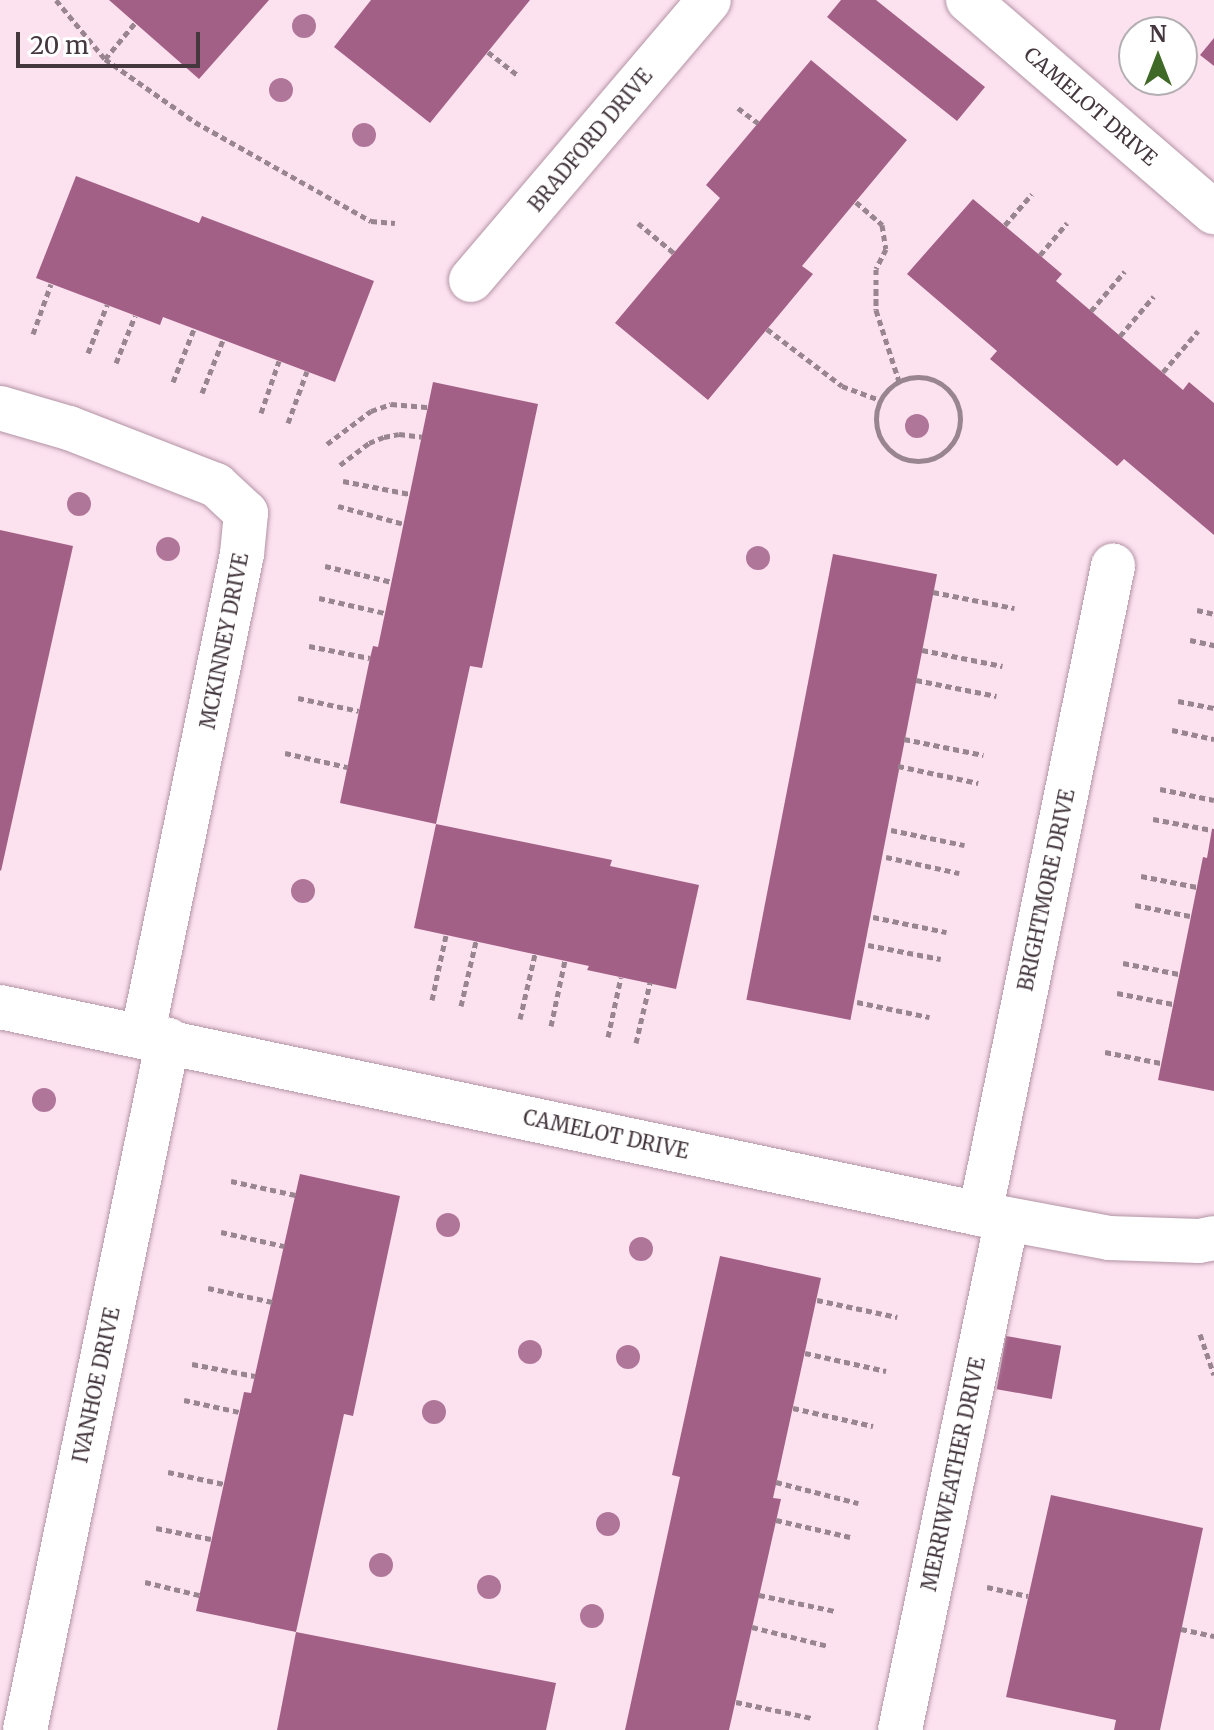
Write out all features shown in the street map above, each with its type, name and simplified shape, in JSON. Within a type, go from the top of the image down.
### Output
[{"type":"street","name":"BRADFORD DRIVE","points":[[471,280],[709,0]]},
{"type":"street","name":"CAMELOT DRIVE","points":[[982,4],[1214,212]]},
{"type":"street","name":"MCKINNEY DRIVE","points":[[0,408],[69,428],[216,485],[246,513],[242,554],[155,1037]]},
{"type":"street","name":"BRIGHTMORE DRIVE","points":[[993,1216],[1113,566]]},
{"type":"street","name":"CAMELOT DRIVE","points":[[0,1007],[155,1037],[993,1216],[1109,1238],[1199,1241],[1214,1238]]},
{"type":"street","name":"IVANHOE DRIVE","points":[[25,1730],[155,1037]]},
{"type":"street","name":"MERRIWEATHER DRIVE","points":[[900,1730],[993,1216]]},
{"type":"path","points":[[56,0],[105,59],[208,130],[371,221],[395,223]]},
{"type":"path","points":[[105,59],[135,23]]},
{"type":"path","points":[[488,52],[519,76]]},
{"type":"path","points":[[738,108],[758,123]]},
{"type":"path","points":[[1005,225],[1032,194]]},
{"type":"path","points":[[856,202],[882,225],[886,249],[876,269],[876,310],[899,381]]},
{"type":"path","points":[[638,223],[674,253]]},
{"type":"path","points":[[1040,255],[1067,223]]},
{"type":"path","points":[[1091,311],[1125,271]]},
{"type":"path","points":[[33,334],[51,284]]},
{"type":"path","points":[[1120,336],[1154,296]]},
{"type":"path","points":[[88,353],[107,305]]},
{"type":"path","points":[[116,363],[135,316]]},
{"type":"path","points":[[173,382],[194,329]]},
{"type":"path","points":[[767,329],[842,386],[880,400]]},
{"type":"path","points":[[1163,372],[1198,331]]},
{"type":"path","points":[[202,393],[223,340]]},
{"type":"path","points":[[261,413],[279,361]]},
{"type":"path","points":[[288,423],[307,371]]},
{"type":"path","points":[[919,377],[932,379],[953,397],[960,423],[949,448],[926,461],[898,457],[879,436],[875,422],[880,400],[899,381],[919,377]]},
{"type":"path","points":[[327,444],[371,411],[391,404],[429,407]]},
{"type":"path","points":[[340,465],[369,443],[384,437],[399,434],[422,437]]},
{"type":"path","points":[[343,481],[410,494]]},
{"type":"path","points":[[338,506],[404,524]]},
{"type":"path","points":[[325,566],[392,582]]},
{"type":"path","points":[[933,592],[1014,608]]},
{"type":"path","points":[[319,598],[385,613]]},
{"type":"path","points":[[1197,610],[1214,614]]},
{"type":"path","points":[[1190,640],[1214,645]]},
{"type":"path","points":[[309,646],[370,658]]},
{"type":"path","points":[[922,650],[1002,666]]},
{"type":"path","points":[[916,680],[996,696]]},
{"type":"path","points":[[298,698],[359,711]]},
{"type":"path","points":[[1178,701],[1214,708]]},
{"type":"path","points":[[1172,730],[1214,739]]},
{"type":"path","points":[[904,739],[983,755]]},
{"type":"path","points":[[285,753],[347,767]]},
{"type":"path","points":[[898,766],[978,783]]},
{"type":"path","points":[[1160,789],[1214,800]]},
{"type":"path","points":[[1153,819],[1212,830]]},
{"type":"path","points":[[891,830],[964,845]]},
{"type":"path","points":[[886,857],[959,873]]},
{"type":"path","points":[[1141,876],[1197,887]]},
{"type":"path","points":[[1135,905],[1190,916]]},
{"type":"path","points":[[873,917],[946,932]]},
{"type":"path","points":[[432,1000],[446,935]]},
{"type":"path","points":[[461,1006],[476,941]]},
{"type":"path","points":[[868,945],[941,959]]},
{"type":"path","points":[[520,1019],[535,954]]},
{"type":"path","points":[[551,1026],[565,960]]},
{"type":"path","points":[[1123,963],[1179,974]]},
{"type":"path","points":[[608,1037],[621,977]]},
{"type":"path","points":[[636,1043],[650,983]]},
{"type":"path","points":[[1117,993],[1173,1004]]},
{"type":"path","points":[[857,1002],[929,1017]]},
{"type":"path","points":[[1105,1052],[1161,1063]]},
{"type":"path","points":[[231,1181],[295,1195]]},
{"type":"path","points":[[221,1232],[284,1246]]},
{"type":"path","points":[[208,1288],[272,1302]]},
{"type":"path","points":[[817,1300],[897,1317]]},
{"type":"path","points":[[1200,1334],[1214,1375]]},
{"type":"path","points":[[805,1353],[886,1371]]},
{"type":"path","points":[[192,1364],[255,1376]]},
{"type":"path","points":[[184,1400],[239,1412]]},
{"type":"path","points":[[793,1408],[873,1426]]},
{"type":"path","points":[[168,1472],[224,1484]]},
{"type":"path","points":[[776,1482],[858,1503]]},
{"type":"path","points":[[776,1520],[850,1537]]},
{"type":"path","points":[[156,1528],[211,1539]]},
{"type":"path","points":[[145,1582],[199,1595]]},
{"type":"path","points":[[985,1586],[1028,1596]]},
{"type":"path","points":[[759,1595],[835,1611]]},
{"type":"path","points":[[752,1627],[828,1646]]},
{"type":"path","points":[[1181,1629],[1214,1636]]},
{"type":"path","points":[[736,1702],[812,1718]]},
{"type":"building","points":[[109,0],[269,0],[199,79]]},
{"type":"building","points":[[371,0],[530,0],[430,123],[334,47]]},
{"type":"building","points":[[841,0],[876,0],[985,87],[957,121],[827,17]]},
{"type":"building","points":[[1214,38],[1214,66],[1200,55]]},
{"type":"building","points":[[811,60],[907,140],[802,266],[813,274],[708,400],[615,323],[720,198],[706,185]]},
{"type":"building","points":[[76,176],[199,223],[202,216],[374,281],[335,382],[163,317],[160,325],[36,278]]},
{"type":"building","points":[[973,199],[1062,274],[1056,281],[1183,390],[1189,382],[1214,403],[1214,535],[1124,459],[1117,466],[990,359],[997,351],[907,274]]},
{"type":"building","points":[[433,382],[538,404],[482,668],[470,666],[436,824],[340,803],[370,658],[373,646],[378,647]]},
{"type":"building","points":[[0,530],[73,546],[1,871],[0,870]]},
{"type":"building","points":[[833,554],[937,574],[850,1020],[746,1000]]},
{"type":"building","points":[[436,824],[612,860],[610,866],[699,885],[676,989],[587,970],[589,966],[414,928]]},
{"type":"building","points":[[1212,829],[1214,1091],[1158,1080],[1203,857],[1207,858]]},
{"type":"building","points":[[300,1174],[400,1196],[353,1416],[344,1414],[296,1632],[196,1611],[244,1392],[251,1393]]},
{"type":"building","points":[[720,1256],[821,1278],[773,1498],[781,1499],[729,1730],[625,1730],[680,1477],[672,1475]]},
{"type":"building","points":[[1006,1336],[1061,1346],[1052,1399],[997,1389]]},
{"type":"building","points":[[1051,1495],[1203,1528],[1160,1730],[1114,1730],[1116,1720],[1006,1697]]},
{"type":"building","points":[[296,1632],[556,1683],[546,1730],[277,1730]]}]
